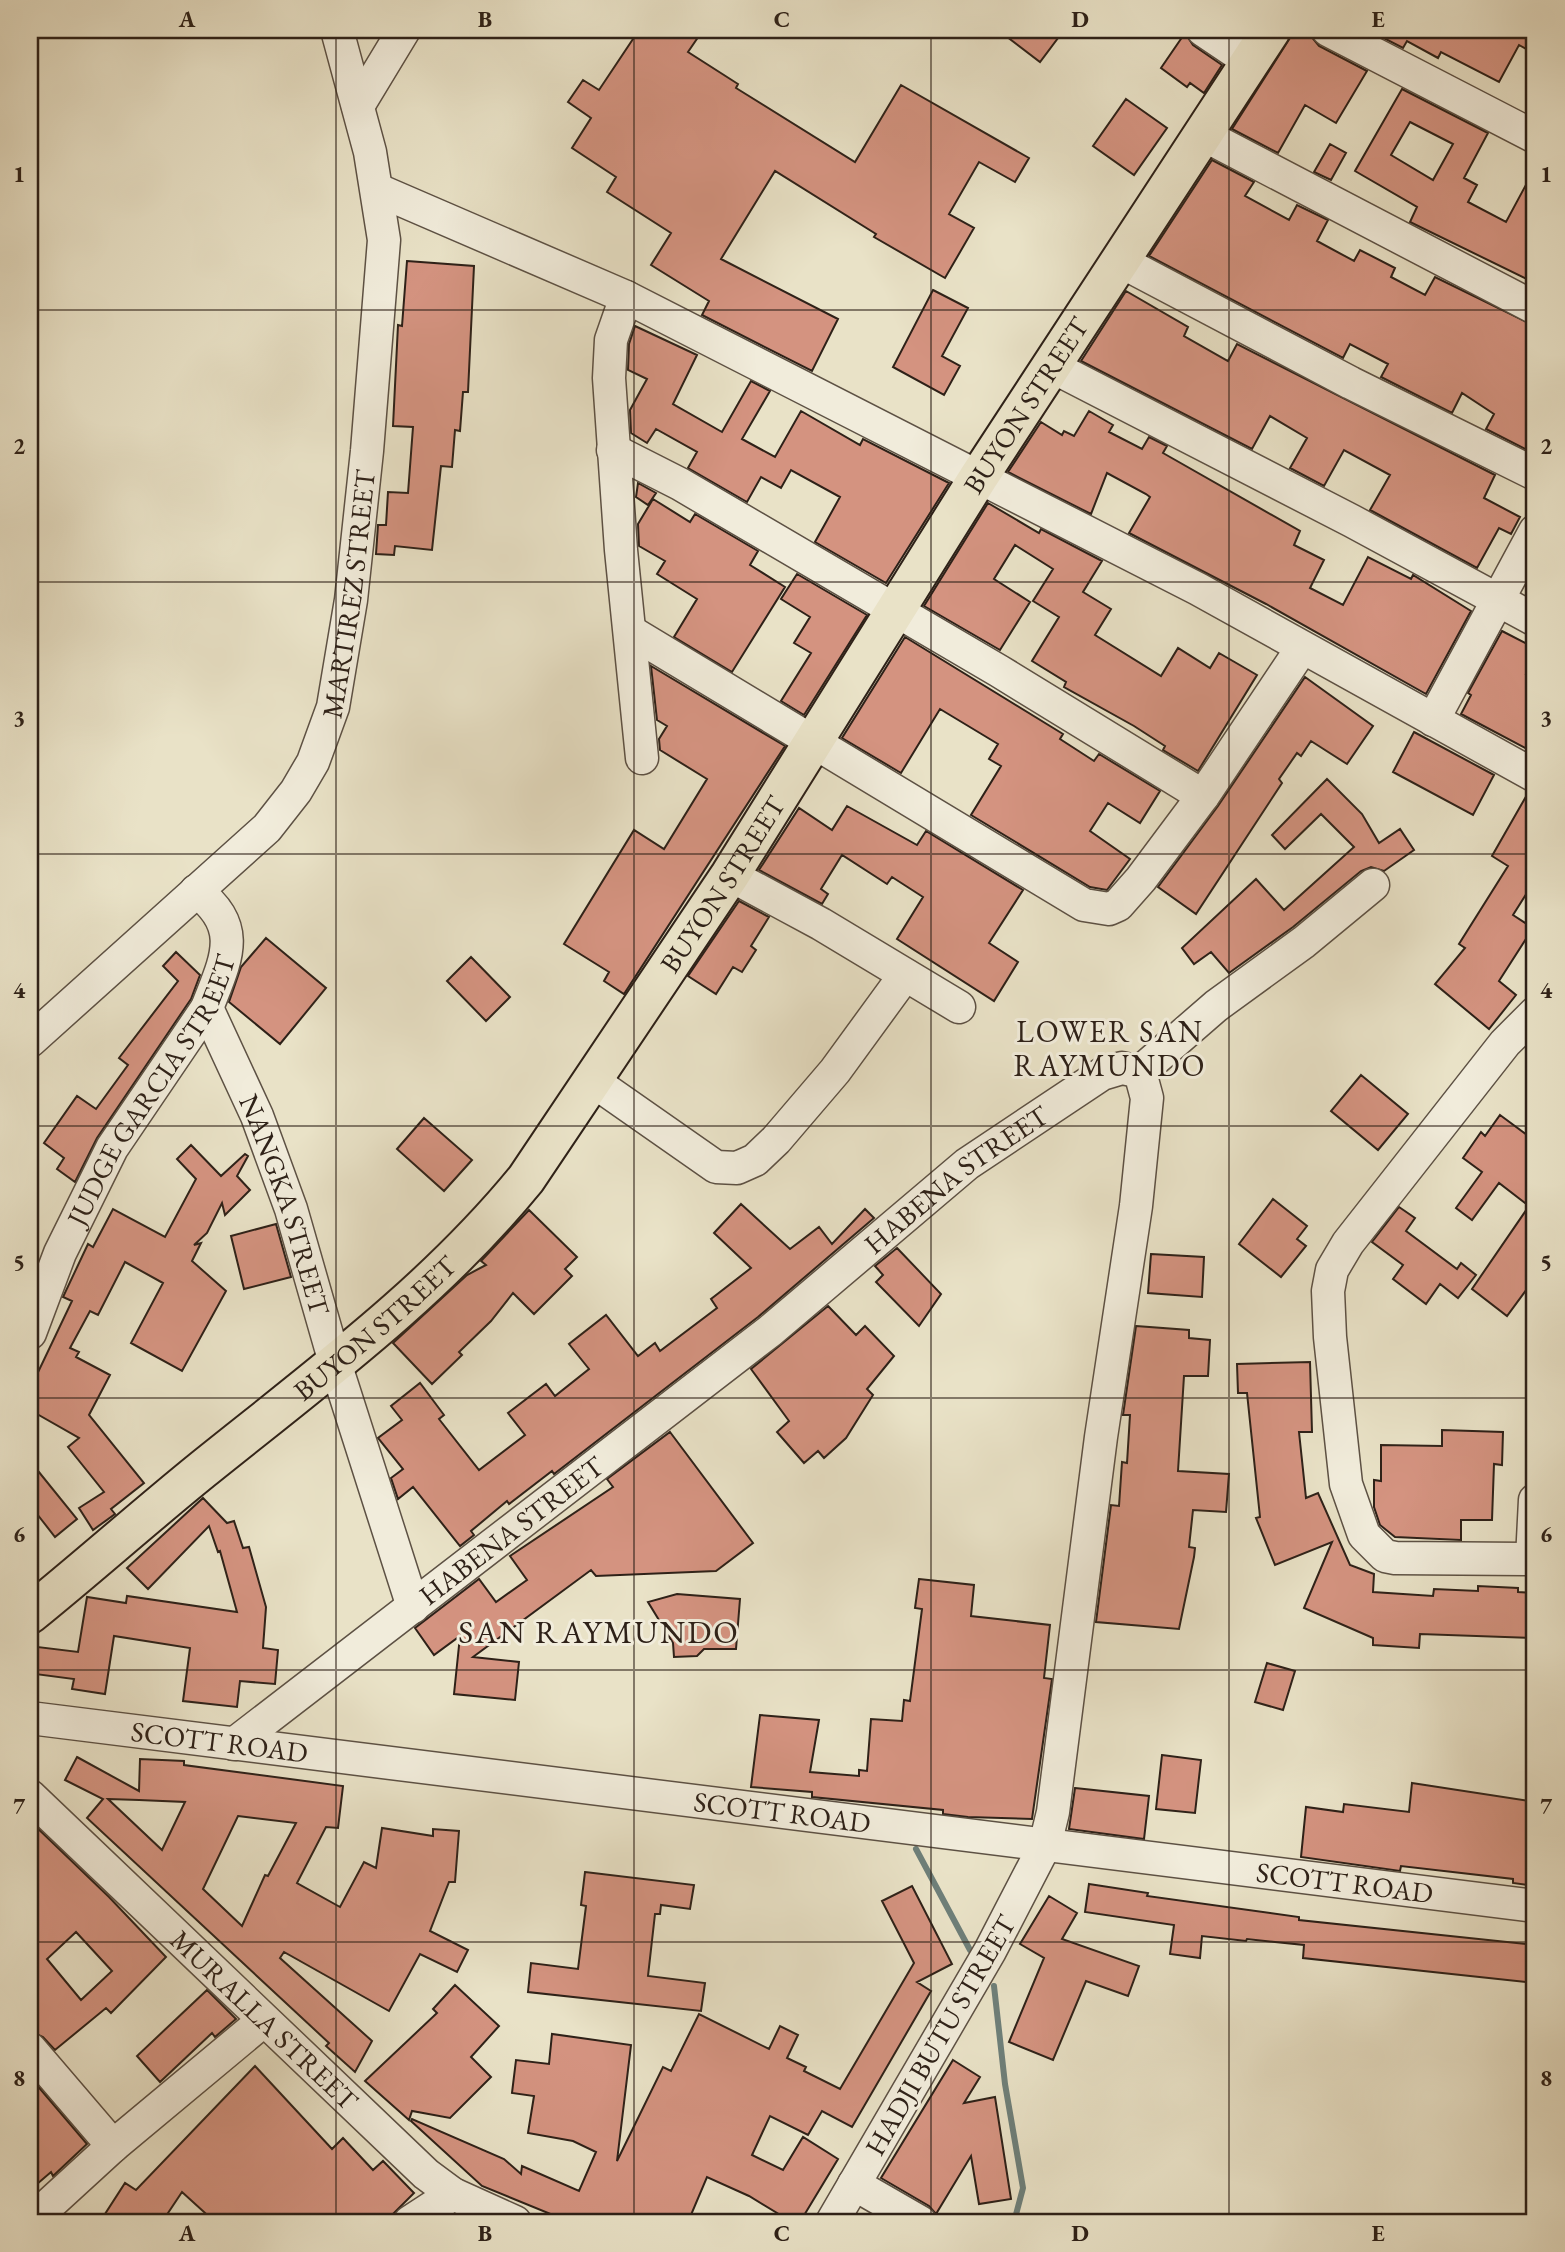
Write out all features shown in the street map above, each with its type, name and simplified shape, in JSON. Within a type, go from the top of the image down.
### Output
[{"type":"main road","name":"BUYON STREET","points":[[30,1614],[201,1471],[336,1366],[431,1280],[499,1212],[526,1179],[730,875],[978,478],[1271,30]]},
{"type":"street","name":"MARTIREZ STREET","points":[[30,1041],[267,828],[285,807],[313,762],[333,707],[351,600],[367,451],[384,240],[378,190],[337,30]]},
{"type":"street","points":[[358,106],[404,30]]},
{"type":"street","points":[[1203,30],[1249,61]]},
{"type":"street","points":[[1328,30],[1535,138]]},
{"type":"street","points":[[1202,134],[1535,308]]},
{"type":"street","points":[[378,190],[626,298],[1198,589],[1535,776]]},
{"type":"street","points":[[1120,261],[1351,383],[1535,474]]},
{"type":"street","points":[[626,298],[611,340],[613,450],[642,758]]},
{"type":"street","points":[[1051,366],[1535,620]]},
{"type":"street","points":[[613,450],[680,484],[999,671],[1202,796]]},
{"type":"street","points":[[1433,720],[1535,531]]},
{"type":"street","points":[[631,632],[1084,905],[1098,908],[1118,905],[1202,796],[1302,648]]},
{"type":"street","points":[[730,875],[959,1007]]},
{"type":"street","points":[[1045,1845],[1055,1799],[1101,1437],[1136,1206],[1147,1098],[1140,1072],[1216,1006],[1304,942],[1373,885]]},
{"type":"street","name":"JUDGE GARCIA STREET","points":[[30,1333],[60,1253],[112,1149],[207,1008],[226,957],[228,938],[225,924],[214,904],[196,891]]},
{"type":"street","points":[[593,1081],[716,1167],[737,1168],[755,1160],[776,1140],[835,1071],[905,975]]},
{"type":"street","name":"NANGKA STREET","points":[[207,1008],[257,1116],[291,1209],[336,1366],[413,1607]]},
{"type":"street","points":[[1535,1013],[1505,1043],[1348,1243],[1332,1270],[1328,1291],[1344,1472],[1364,1535],[1385,1556],[1395,1558],[1534,1559],[1535,1500]]},
{"type":"street","name":"HABENA STREET","points":[[234,1744],[770,1331],[967,1164],[1102,1074],[1122,1068],[1140,1072]]},
{"type":"street","name":"SCOTT ROAD","points":[[30,1717],[1535,1906]]},
{"type":"street","name":"MURALLA STREET","points":[[30,1796],[426,2174],[453,2194],[515,2222]]},
{"type":"street","name":"HADJI BUTU STREET","points":[[832,2222],[990,1951],[1045,1845]]},
{"type":"street","points":[[30,2222],[113,2146],[263,2021]]},
{"type":"street","points":[[30,2049],[113,2146]]},
{"type":"street","points":[[854,2184],[920,2222]]},
{"type":"street","points":[[410,2222],[453,2194]]},
{"type":"building","points":[[639,30],[703,30],[688,52],[738,84],[736,88],[855,162],[901,85],[1029,158],[1015,182],[979,162],[949,214],[974,228],[945,278],[874,237],[876,234],[775,171],[721,259],[838,319],[812,371],[702,315],[709,301],[651,265],[671,233],[607,192],[616,177],[572,148],[591,118],[568,102],[583,80],[599,90]]},
{"type":"building","points":[[998,30],[1064,30],[1040,62]]},
{"type":"building","points":[[1295,30],[1306,30],[1319,46],[1367,71],[1336,123],[1305,105],[1278,153],[1232,129]]},
{"type":"building","points":[[1368,30],[1535,30],[1535,54],[1519,45],[1499,82],[1441,52],[1438,58],[1407,41],[1403,48]]},
{"type":"building","points":[[1185,33],[1193,45],[1222,65],[1204,93],[1190,83],[1187,87],[1161,68]]},
{"type":"building","points":[[1402,89],[1488,133],[1464,178],[1477,185],[1468,202],[1506,222],[1535,168],[1535,283],[1410,222],[1417,207],[1355,171]],"holes":[[[1410,122],[1453,144],[1433,180],[1391,155]]]},
{"type":"building","points":[[1126,99],[1167,128],[1134,175],[1093,146]]},
{"type":"building","points":[[1330,144],[1346,153],[1331,180],[1314,172]]},
{"type":"building","points":[[1212,160],[1254,182],[1245,196],[1289,220],[1297,205],[1328,220],[1317,241],[1354,261],[1360,250],[1395,268],[1391,277],[1425,295],[1435,277],[1535,326],[1535,454],[1486,429],[1494,414],[1462,393],[1452,413],[1381,377],[1388,364],[1350,344],[1343,358],[1149,256]]},
{"type":"building","points":[[407,261],[474,266],[468,392],[463,392],[460,431],[455,430],[452,467],[441,466],[432,550],[395,546],[394,555],[376,554],[378,525],[386,525],[388,492],[408,493],[413,427],[393,426],[398,325],[402,326]]},
{"type":"building","points":[[933,290],[968,308],[942,356],[960,366],[944,395],[893,367]]},
{"type":"building","points":[[1126,291],[1188,327],[1184,336],[1228,361],[1237,344],[1495,475],[1484,498],[1520,517],[1511,534],[1499,528],[1477,568],[1370,510],[1390,475],[1344,450],[1324,486],[1290,468],[1307,438],[1270,416],[1252,449],[1081,361]]},
{"type":"building","points":[[635,326],[697,355],[673,404],[722,432],[751,381],[770,391],[742,439],[775,457],[801,411],[860,445],[863,439],[949,483],[886,583],[815,542],[840,497],[791,470],[781,488],[761,477],[747,502],[688,468],[697,452],[656,429],[647,443],[631,433],[630,410],[647,379],[628,370],[629,344]]},
{"type":"building","points":[[1089,411],[1113,425],[1109,432],[1142,449],[1149,437],[1167,446],[1163,453],[1300,531],[1294,545],[1324,560],[1310,588],[1343,605],[1368,557],[1411,579],[1413,575],[1471,611],[1426,694],[1266,604],[1129,533],[1150,497],[1107,473],[1091,514],[1008,472],[1041,422],[1062,435],[1064,431],[1074,436]]},
{"type":"building","points":[[638,483],[656,493],[648,505],[636,497]]},
{"type":"building","points":[[653,499],[690,522],[695,514],[758,551],[750,565],[785,587],[732,672],[674,637],[697,599],[657,574],[665,561],[639,546],[638,524]]},
{"type":"building","points":[[988,503],[1039,533],[1041,529],[1102,561],[1083,592],[1111,609],[1095,635],[1161,676],[1178,648],[1210,668],[1219,653],[1257,675],[1198,771],[1163,750],[1165,746],[1134,726],[1064,687],[1066,682],[1032,661],[1059,617],[1033,601],[1053,569],[1015,545],[994,579],[1030,602],[1000,650],[924,606]]},
{"type":"building","points":[[797,574],[867,615],[804,715],[781,701],[811,653],[794,643],[810,617],[781,599]]},
{"type":"building","points":[[1502,631],[1535,648],[1535,656],[1526,674],[1535,679],[1535,753],[1461,714],[1471,695],[1468,693]]},
{"type":"building","points":[[905,637],[1063,734],[1060,739],[1094,761],[1099,754],[1160,791],[1140,823],[1108,803],[1090,831],[1130,859],[1107,890],[1090,887],[971,815],[1001,766],[989,759],[998,744],[940,709],[901,773],[842,738]]},
{"type":"building","points":[[651,666],[785,746],[624,994],[604,981],[609,972],[564,944],[634,830],[664,849],[707,779],[660,750],[659,739],[667,726],[657,720]]},
{"type":"building","points":[[1305,677],[1373,726],[1347,764],[1311,741],[1301,756],[1297,753],[1279,779],[1282,783],[1196,914],[1158,887],[1218,806]]},
{"type":"building","points":[[1414,732],[1494,775],[1473,815],[1393,772]]},
{"type":"building","points":[[1327,779],[1362,814],[1379,843],[1400,829],[1414,850],[1384,871],[1371,867],[1361,871],[1293,927],[1229,973],[1211,952],[1194,964],[1182,948],[1256,879],[1284,910],[1354,847],[1321,814],[1285,849],[1272,835]]},
{"type":"building","points":[[1528,793],[1535,794],[1535,880],[1513,915],[1533,928],[1499,981],[1516,995],[1489,1029],[1435,984],[1465,948],[1459,944],[1508,866],[1492,856]]},
{"type":"building","points":[[847,806],[917,845],[926,831],[1023,890],[989,943],[1018,962],[994,1001],[897,939],[923,897],[892,877],[887,884],[842,855],[821,889],[828,894],[822,904],[759,870],[799,808],[832,830]]},
{"type":"building","points":[[739,901],[769,917],[751,946],[756,950],[742,972],[733,967],[716,994],[688,976]]},
{"type":"building","points":[[266,938],[326,988],[280,1044],[229,1002],[241,967]]},
{"type":"building","points":[[176,952],[200,975],[191,999],[97,1138],[75,1182],[57,1169],[64,1158],[44,1143],[77,1096],[96,1109],[128,1065],[119,1058],[178,981],[163,966]]},
{"type":"building","points":[[471,957],[510,997],[486,1021],[447,981]]},
{"type":"building","points":[[1361,1075],[1408,1114],[1378,1150],[1331,1111]]},
{"type":"building","points":[[1500,1115],[1535,1141],[1535,1278],[1507,1316],[1472,1289],[1529,1206],[1499,1183],[1472,1220],[1456,1208],[1482,1172],[1463,1158],[1481,1132],[1485,1136]]},
{"type":"building","points":[[424,1118],[472,1160],[444,1191],[397,1149]]},
{"type":"building","points":[[191,1145],[221,1176],[245,1154],[248,1156],[237,1176],[250,1190],[225,1215],[222,1203],[207,1233],[194,1245],[201,1243],[192,1261],[226,1291],[182,1371],[131,1343],[163,1283],[125,1262],[98,1315],[90,1311],[70,1348],[79,1352],[76,1357],[110,1375],[89,1415],[144,1483],[111,1509],[115,1514],[93,1530],[79,1508],[104,1492],[68,1447],[79,1438],[30,1410],[30,1389],[72,1301],[63,1297],[88,1244],[93,1247],[113,1209],[165,1237],[196,1179],[177,1159]]},
{"type":"building","points":[[1273,1199],[1307,1226],[1297,1239],[1306,1246],[1281,1277],[1239,1244]]},
{"type":"building","points":[[741,1204],[790,1249],[819,1227],[832,1244],[865,1209],[874,1218],[758,1317],[554,1474],[552,1471],[509,1504],[507,1501],[471,1531],[474,1535],[460,1546],[413,1487],[398,1499],[391,1478],[403,1469],[378,1438],[402,1420],[391,1406],[420,1383],[444,1415],[439,1419],[479,1470],[525,1435],[508,1413],[546,1384],[555,1396],[589,1369],[569,1344],[606,1315],[638,1356],[655,1343],[660,1351],[717,1308],[711,1299],[751,1268],[714,1233]]},
{"type":"building","points":[[1399,1207],[1415,1218],[1406,1231],[1457,1269],[1461,1263],[1476,1275],[1458,1298],[1440,1284],[1426,1304],[1393,1279],[1403,1265],[1372,1242]]},
{"type":"building","points":[[529,1210],[577,1257],[565,1269],[572,1276],[534,1314],[513,1293],[491,1321],[459,1352],[462,1355],[432,1384],[393,1343],[467,1275],[486,1265],[481,1261]]},
{"type":"building","points":[[276,1224],[291,1277],[244,1289],[231,1236]]},
{"type":"building","points":[[897,1248],[941,1294],[919,1326],[876,1282],[883,1275],[875,1266]]},
{"type":"building","points":[[1151,1254],[1204,1257],[1202,1297],[1148,1293]]},
{"type":"building","points":[[828,1306],[856,1335],[865,1326],[894,1356],[867,1389],[873,1395],[846,1438],[824,1458],[818,1451],[804,1463],[777,1432],[789,1421],[751,1369]]},
{"type":"building","points":[[1136,1326],[1189,1330],[1189,1338],[1210,1340],[1208,1376],[1184,1376],[1178,1471],[1229,1474],[1226,1512],[1193,1510],[1189,1547],[1195,1548],[1194,1557],[1179,1629],[1096,1622],[1111,1505],[1119,1506],[1122,1462],[1127,1463],[1130,1415],[1123,1415]]},
{"type":"building","points":[[1310,1362],[1312,1432],[1299,1432],[1306,1498],[1318,1493],[1350,1565],[1374,1574],[1373,1592],[1433,1596],[1434,1589],[1478,1591],[1478,1586],[1518,1588],[1518,1592],[1535,1593],[1535,1638],[1420,1634],[1419,1648],[1373,1645],[1373,1638],[1304,1608],[1332,1542],[1275,1565],[1256,1518],[1260,1517],[1247,1393],[1238,1393],[1237,1364]]},
{"type":"building","points":[[1442,1430],[1503,1432],[1502,1465],[1494,1464],[1492,1520],[1461,1520],[1461,1540],[1395,1537],[1380,1525],[1374,1507],[1374,1480],[1381,1481],[1381,1445],[1442,1446]]},
{"type":"building","points":[[670,1432],[753,1543],[716,1571],[596,1576],[591,1570],[473,1657],[519,1662],[515,1700],[454,1694],[460,1636],[434,1655],[415,1628],[479,1579],[496,1602],[527,1580],[510,1556],[613,1487],[607,1479]]},
{"type":"building","points":[[30,1461],[77,1519],[55,1537],[30,1505]]},
{"type":"building","points":[[203,1498],[227,1523],[234,1521],[243,1548],[249,1547],[266,1607],[263,1648],[278,1650],[275,1684],[240,1681],[237,1707],[183,1701],[190,1648],[114,1636],[105,1694],[72,1689],[74,1679],[35,1674],[38,1647],[78,1652],[87,1597],[126,1603],[127,1596],[237,1612],[220,1551],[218,1552],[209,1526],[148,1589],[127,1568]]},
{"type":"building","points":[[919,1579],[974,1585],[971,1616],[1050,1625],[1044,1678],[1052,1679],[1032,1819],[968,1817],[943,1814],[943,1810],[812,1797],[812,1792],[751,1787],[760,1715],[819,1720],[810,1772],[859,1776],[859,1770],[867,1771],[871,1719],[902,1721],[904,1700],[910,1701],[922,1609],[915,1608]]},
{"type":"building","points":[[677,1594],[740,1599],[736,1649],[704,1649],[697,1656],[674,1657],[673,1643],[648,1602]]},
{"type":"building","points":[[1267,1663],[1295,1671],[1283,1710],[1255,1702]]},
{"type":"building","points":[[1162,1755],[1201,1760],[1195,1813],[1156,1809]]},
{"type":"building","points":[[77,1757],[139,1791],[140,1759],[184,1761],[184,1765],[343,1786],[338,1828],[326,1827],[297,1883],[340,1907],[364,1862],[376,1868],[382,1828],[433,1836],[433,1829],[459,1831],[455,1882],[449,1882],[430,1931],[468,1950],[457,1972],[420,1954],[389,2011],[284,1952],[280,1958],[372,2041],[355,2072],[326,2046],[329,2043],[87,1818],[103,1799],[65,1780]],"holes":[[[108,1799],[139,1800],[185,1802],[162,1850]],[[238,1816],[296,1823],[268,1876],[265,1875],[242,1926],[203,1889]]]},
{"type":"building","points":[[1412,1783],[1535,1802],[1535,1886],[1513,1883],[1513,1879],[1401,1866],[1400,1871],[1301,1857],[1306,1807],[1343,1812],[1344,1804],[1409,1812]]},
{"type":"building","points":[[1075,1788],[1149,1796],[1144,1839],[1069,1829]]},
{"type":"building","points":[[30,1821],[109,1897],[166,1957],[111,2013],[106,2008],[55,2050],[43,2037],[30,2031]],"holes":[[[76,1932],[112,1971],[81,2000],[47,1959]]]},
{"type":"building","points":[[585,1872],[694,1885],[690,1909],[661,1905],[660,1914],[655,1914],[648,1976],[705,1983],[701,2011],[528,1992],[531,1963],[578,1969],[586,1906],[581,1905]]},
{"type":"building","points":[[1089,1884],[1148,1893],[1147,1896],[1299,1917],[1299,1920],[1535,1945],[1535,1983],[1303,1958],[1304,1945],[1247,1939],[1202,1936],[1200,1958],[1170,1954],[1174,1925],[1085,1912]]},
{"type":"building","points":[[912,1886],[952,1964],[917,1982],[931,1991],[852,2127],[822,2111],[808,2135],[770,2116],[752,2155],[783,2170],[803,2137],[838,2159],[800,2222],[792,2222],[749,2196],[707,2177],[688,2222],[570,2222],[482,2186],[411,2121],[412,2119],[504,2159],[521,2174],[522,2166],[579,2191],[596,2152],[573,2141],[528,2133],[534,2096],[512,2093],[516,2060],[549,2064],[552,2034],[631,2045],[617,2161],[663,2067],[671,2071],[699,2014],[769,2049],[780,2026],[798,2035],[787,2058],[806,2067],[804,2071],[840,2089],[914,1963],[882,1901]]},
{"type":"building","points":[[1049,1896],[1077,1913],[1062,1939],[1139,1966],[1128,1996],[1086,1981],[1053,2060],[1009,2042],[1044,1958],[1020,1944]]},
{"type":"building","points":[[455,1985],[499,2026],[471,2057],[491,2077],[450,2118],[412,2111],[409,2120],[365,2081],[437,2013],[433,2009]]},
{"type":"building","points":[[207,1990],[236,2019],[215,2037],[212,2033],[160,2082],[137,2056]]},
{"type":"building","points":[[953,2060],[980,2077],[964,2103],[995,2097],[1011,2199],[979,2204],[971,2156],[936,2214],[929,2206],[881,2178]]},
{"type":"building","points":[[255,2066],[332,2149],[343,2138],[373,2170],[383,2161],[414,2193],[385,2222],[265,2222],[259,2215],[251,2222],[215,2222],[182,2192],[162,2222],[117,2222],[105,2214],[125,2183],[136,2190]]},
{"type":"building","points":[[30,2077],[87,2144],[53,2176],[51,2172],[30,2190]]},
{"type":"waterway","points":[[916,1849],[970,1950]]},
{"type":"waterway","points":[[994,1986],[1005,2084],[1023,2188],[1014,2222]]},
{"type":"district","name":"LOWER SAN RAYMUNDO","points":[[1110,1048]]},
{"type":"district","name":"SAN RAYMUNDO","points":[[599,1632]]}]
